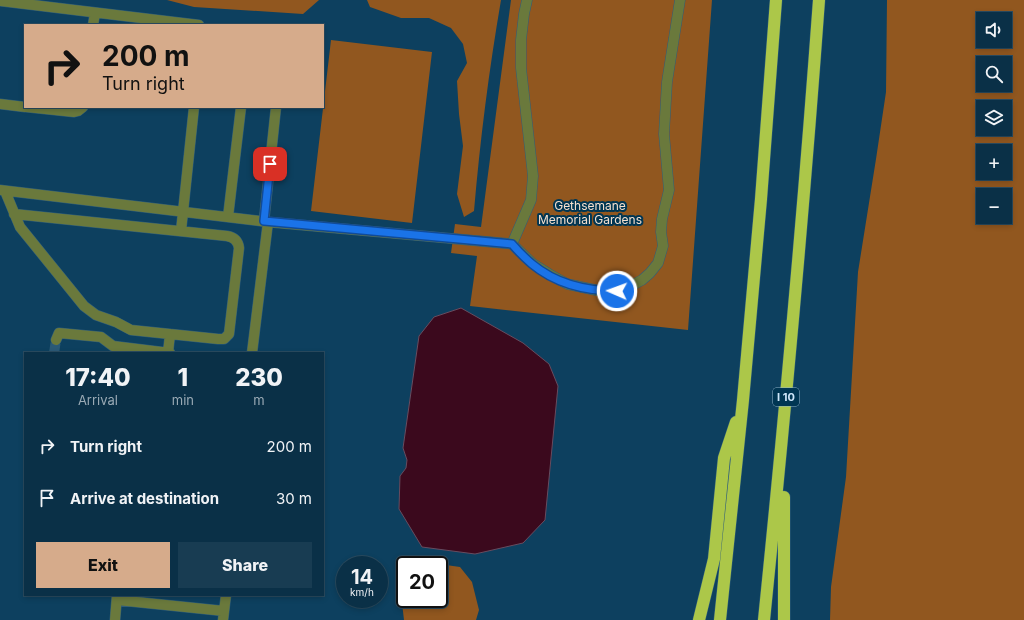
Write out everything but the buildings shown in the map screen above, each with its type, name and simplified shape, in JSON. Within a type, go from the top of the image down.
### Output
[{"type":"highway","points":[[720,620],[743,400],[761,199],[776,0]]},
{"type":"highway","name":"I 10","points":[[764,620],[783,433],[806,174],[819,0]]},
{"type":"highway","points":[[699,620],[714,559],[724,458],[743,400]]},
{"type":"highway","points":[[783,433],[784,620]]},
{"type":"street","points":[[512,244],[531,200],[533,176],[521,68],[521,40],[527,0]]},
{"type":"street","points":[[2,191],[266,221],[512,244],[533,264],[567,284],[600,291],[617,291],[642,280],[650,273],[658,262],[663,246],[661,232],[662,219],[670,190],[664,134],[667,82],[680,0]]},
{"type":"street","points":[[0,1],[190,24]]},
{"type":"street","points":[[94,24],[95,13]]},
{"type":"street","points":[[0,104],[24,107]]},
{"type":"street","points":[[35,108],[69,112],[78,111],[81,108]]},
{"type":"street","points":[[181,231],[194,108]]},
{"type":"street","points":[[228,217],[241,108]]},
{"type":"street","points":[[252,352],[276,108]]},
{"type":"street","points":[[2,191],[20,227],[88,310],[131,330],[218,339],[228,336],[230,332],[239,248],[237,241],[230,237],[14,214]]},
{"type":"street","points":[[56,340],[59,333],[101,337],[112,350],[150,352]]},
{"type":"street","points":[[169,352],[170,334]]},
{"type":"street","points":[[115,620],[117,597],[224,616],[226,596]]},
{"type":"green space","points":[[167,0],[319,0],[303,14],[194,7]]},
{"type":"green space","points":[[367,0],[501,0],[485,105],[474,211],[464,217],[457,194],[463,146],[457,81],[467,63],[463,44],[451,28],[429,18],[401,18],[370,7]]},
{"type":"green space","name":"Gethsemane Memorial Gardens","points":[[511,0],[712,0],[688,330],[470,306],[477,256],[451,253],[455,224],[481,227]]},
{"type":"green space","points":[[887,0],[1024,0],[1024,620],[830,620],[831,587],[846,477],[858,272],[886,92]]},
{"type":"green space","points":[[331,40],[432,52],[412,223],[311,211]]},
{"type":"green space","points":[[448,565],[460,567],[472,582],[479,610],[476,620],[404,620],[403,608],[448,608]]},
{"type":"shaded area","points":[[461,308],[523,343],[549,364],[558,386],[545,520],[523,543],[475,554],[422,547],[399,509],[400,476],[406,468],[407,460],[403,448],[419,336],[434,317]]},
{"type":"tunnel","points":[[54,352],[56,340]]},
{"type":"route","points":[[270,164],[264,221],[512,244],[533,264],[567,284],[600,291],[617,291]]}]
